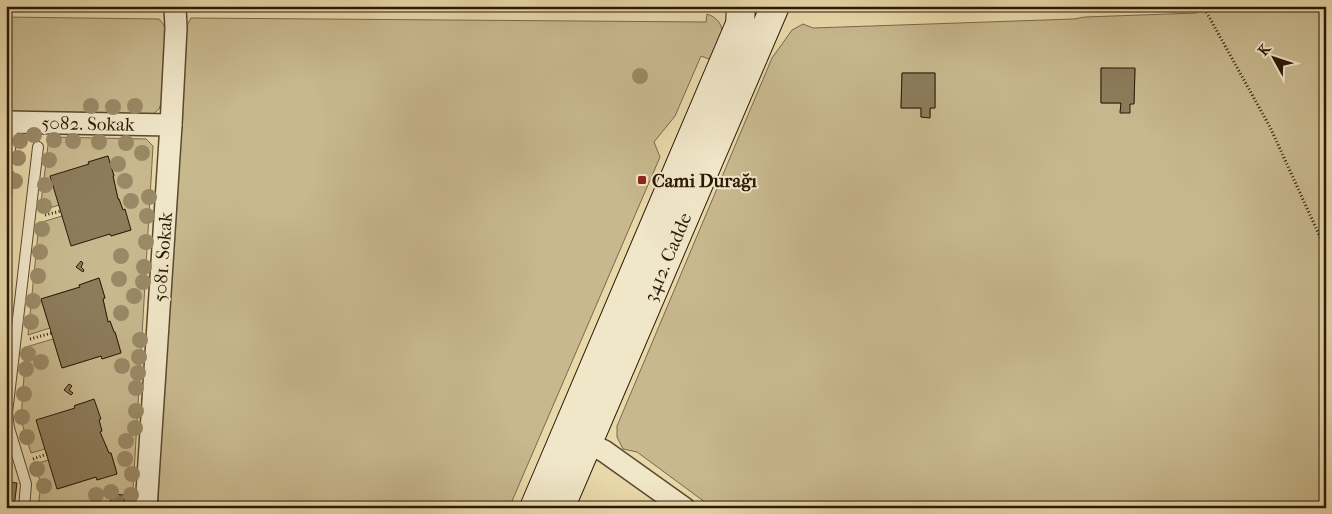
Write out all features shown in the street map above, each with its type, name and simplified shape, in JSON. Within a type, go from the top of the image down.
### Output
[{"type":"street","name":"5081. Sokak","points":[[146,508],[171,125],[176,28],[175,6]]},
{"type":"street","name":"3412. Cadde","points":[[560,508],[576,439],[740,24],[741,6]]},
{"type":"street","points":[[748,6],[758,8],[773,6]]},
{"type":"street","name":"3412. Cadde","points":[[534,508],[576,439],[773,6]]},
{"type":"street","name":"5082. Sokak","points":[[10,122],[171,125]]},
{"type":"street","points":[[576,439],[604,451],[684,508]]},
{"type":"lane","points":[[6,162],[9,158],[10,122]]},
{"type":"lane","points":[[24,508],[26,484],[9,428],[7,413],[38,147]]},
{"type":"path","points":[[1203,6],[1270,127],[1326,250]]},
{"type":"path","points":[[36,218],[61,211]]},
{"type":"path","points":[[24,341],[52,333]]},
{"type":"path","points":[[33,468],[30,460],[47,454]]},
{"type":"shaded area","points":[[1198,6],[1326,6],[1326,508],[713,508],[637,452],[623,449],[617,437],[617,426],[772,58],[792,30],[803,24],[813,28],[1197,13]],"holes":[[[1101,68],[1135,69],[1134,103],[1120,112],[1121,103],[1101,103]],[[902,73],[935,73],[935,108],[930,108],[930,117],[921,117],[921,108],[901,108]]]},
{"type":"shaded area","points":[[707,14],[714,17],[722,28],[721,49],[717,62],[701,56],[675,116],[654,142],[660,157],[509,508],[158,508],[162,389],[184,31],[191,18],[706,22]]},
{"type":"shaded area","points":[[6,17],[159,19],[164,25],[167,43],[167,88],[159,109],[151,116],[6,114]]},
{"type":"shaded area","points":[[49,137],[146,139],[153,146],[132,508],[38,508],[41,484],[34,464],[49,460],[58,489],[96,477],[97,480],[117,473],[111,453],[109,453],[100,432],[102,431],[100,419],[94,400],[75,405],[75,408],[45,449],[31,453],[21,420],[26,347],[53,339],[62,368],[101,356],[102,359],[121,352],[115,332],[110,321],[108,322],[103,299],[105,298],[99,278],[79,285],[80,287],[41,299],[50,328],[28,335],[39,223],[62,216],[111,236],[131,230],[124,209],[118,199],[114,175],[108,156],[89,162],[59,205],[40,211]]},
{"type":"shaded area","points":[[6,171],[14,172],[11,203],[6,203]]},
{"type":"building","points":[[1101,68],[1135,68],[1134,104],[1130,104],[1130,113],[1120,113],[1121,103],[1101,103]]},
{"type":"building","points":[[902,73],[935,73],[935,108],[930,108],[930,118],[921,117],[921,108],[901,108]]},
{"type":"building","points":[[108,156],[118,199],[123,210],[125,209],[131,230],[111,236],[110,234],[71,246],[50,176]]},
{"type":"building","points":[[81,261],[83,263],[81,267],[84,270],[83,272],[76,267]]},
{"type":"building","points":[[99,278],[105,298],[103,299],[108,322],[110,321],[115,332],[121,353],[102,359],[101,356],[62,368],[41,299],[80,287],[79,285]]},
{"type":"building","points":[[69,384],[72,386],[69,390],[73,393],[71,395],[64,390]]},
{"type":"building","points":[[94,399],[101,419],[99,420],[102,431],[100,432],[109,453],[111,453],[117,474],[97,480],[96,477],[57,489],[36,420],[75,408],[74,406]]},
{"type":"building","points":[[6,479],[9,479],[9,482],[17,483],[14,508],[6,508]]},
{"type":"building","points":[[111,494],[125,495],[124,508],[110,508]]},
{"type":"place","name":"Cami Durağı","points":[[642,180]]}]
